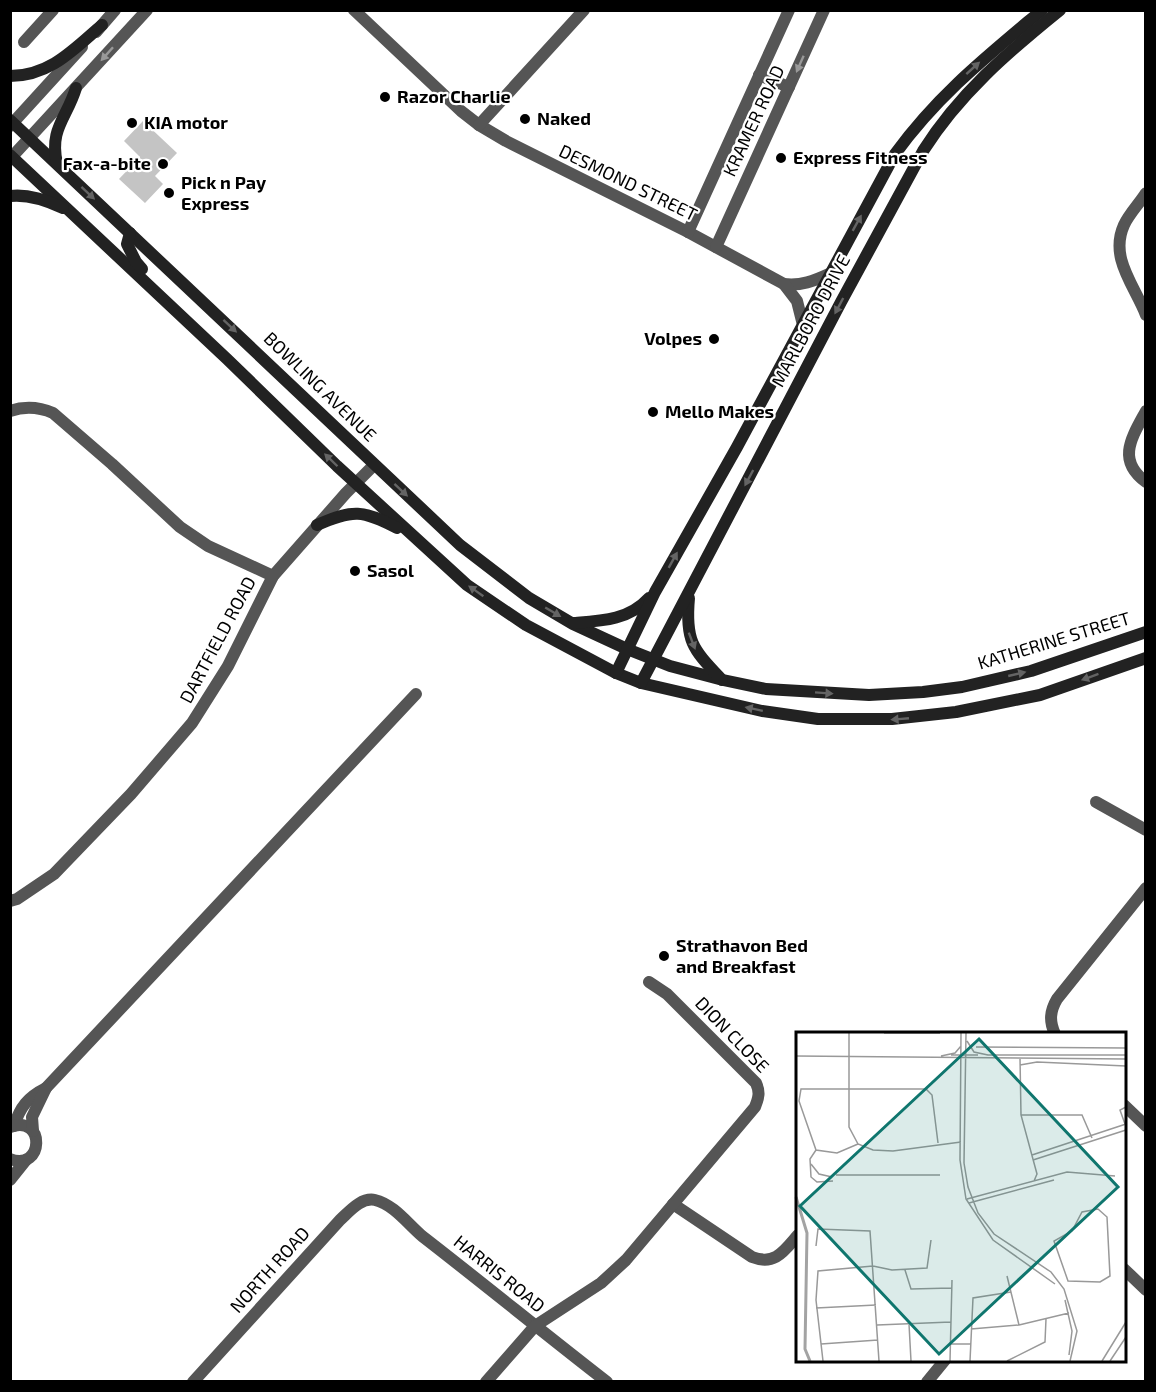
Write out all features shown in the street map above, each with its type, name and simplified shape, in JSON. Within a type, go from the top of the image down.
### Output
[{"type":"main road","name":"MARLBORO DRIVE","points":[[616,674],[655,592],[737,447],[895,154],[932,107],[977,64],[1042,10]]},
{"type":"main road","name":"MARLBORO DRIVE","points":[[640,684],[908,176],[954,107],[993,66],[1060,10]]},
{"type":"main road","points":[[10,76],[36,73],[54,65],[102,25]]},
{"type":"main road","points":[[57,164],[54,151],[56,132],[76,88]]},
{"type":"main road","name":"BOWLING AVENUE","points":[[11,123],[30,138],[246,340],[460,545],[529,598],[573,624],[653,659]]},
{"type":"main road","points":[[11,157],[75,213],[355,484],[467,585],[526,625],[616,674],[640,684],[762,711],[818,719],[892,719],[956,712],[1040,695],[1146,658]]},
{"type":"main road","points":[[10,196],[29,196],[48,201],[75,213]]},
{"type":"main road","points":[[130,233],[127,244],[136,262],[194,328]]},
{"type":"main road","points":[[317,525],[342,516],[366,514],[411,536]]},
{"type":"main road","points":[[690,591],[687,619],[690,640],[703,659],[723,680]]},
{"type":"main road","points":[[573,624],[599,622],[632,613],[655,592]]},
{"type":"main road","name":"KATHERINE STREET","points":[[653,659],[723,680],[766,689],[869,695],[962,687],[1030,671],[1146,632]]},
{"type":"street","points":[[24,42],[54,10]]},
{"type":"street","points":[[11,123],[115,10]]},
{"type":"street","points":[[11,157],[147,10]]},
{"type":"street","name":"DESMOND STREET","points":[[354,10],[479,125],[562,171],[688,231],[784,284],[799,306],[803,325]]},
{"type":"street","points":[[479,125],[584,10]]},
{"type":"street","name":"KRAMER ROAD","points":[[688,231],[789,10]]},
{"type":"street","name":"KRAMER ROAD","points":[[716,247],[824,10]]},
{"type":"street","points":[[759,75],[789,87]]},
{"type":"street","points":[[1146,193],[1125,225],[1120,243],[1123,266],[1146,315]]},
{"type":"street","points":[[784,284],[801,284],[829,274]]},
{"type":"street","points":[[10,411],[30,407],[43,408],[53,413],[180,527],[208,546],[273,576]]},
{"type":"street","points":[[1146,411],[1131,440],[1128,459],[1133,471],[1146,482]]},
{"type":"street","name":"DARTFIELD ROAD","points":[[10,901],[17,899],[54,874],[131,794],[192,723],[228,666],[273,576],[374,465]]},
{"type":"street","points":[[10,1180],[37,1146],[32,1117],[46,1088],[416,694]]},
{"type":"street","points":[[1096,802],[1146,830]]},
{"type":"street","points":[[1054,1032],[1050,1018],[1052,1007],[1057,999],[1146,888]]},
{"type":"street","name":"DION CLOSE","points":[[649,982],[667,994],[756,1083],[760,1093],[755,1107],[674,1204]]},
{"type":"street","points":[[12,1127],[22,1106],[35,1093],[46,1088]]},
{"type":"street","points":[[1126,1106],[1146,1126]]},
{"type":"street","points":[[12,1127],[24,1126],[33,1131]]},
{"type":"street","points":[[10,1159],[26,1160]]},
{"type":"street","name":"HARRIS ROAD","points":[[367,1200],[376,1200],[397,1213],[607,1382]]},
{"type":"street","name":"NORTH ROAD","points":[[193,1382],[340,1220],[358,1204],[367,1200]]},
{"type":"street","points":[[486,1382],[535,1326],[601,1283],[626,1260],[674,1204],[752,1257],[762,1260],[777,1256],[796,1237]]},
{"type":"street","points":[[1126,1270],[1146,1290]]},
{"type":"street","points":[[927,1382],[943,1362]]},
{"type":"building","points":[[143,121],[177,153],[155,176],[163,184],[145,203],[119,179],[140,157],[124,141]]},
{"type":"place","name":"Razor Charlie","points":[[385,97]]},
{"type":"place","name":"Naked","points":[[525,119]]},
{"type":"place","name":"KIA motor","points":[[132,123]]},
{"type":"place","name":"Express Fitness","points":[[781,158]]},
{"type":"place","name":"Fax-a-bite","points":[[163,164]]},
{"type":"place","name":"Pick n Pay Express","points":[[169,193]]},
{"type":"place","name":"Volpes","points":[[714,339]]},
{"type":"place","name":"Mello Makes","points":[[653,412]]},
{"type":"place","name":"Sasol","points":[[355,571]]},
{"type":"place","name":"Strathavon Bed and Breakfast","points":[[664,956]]}]
